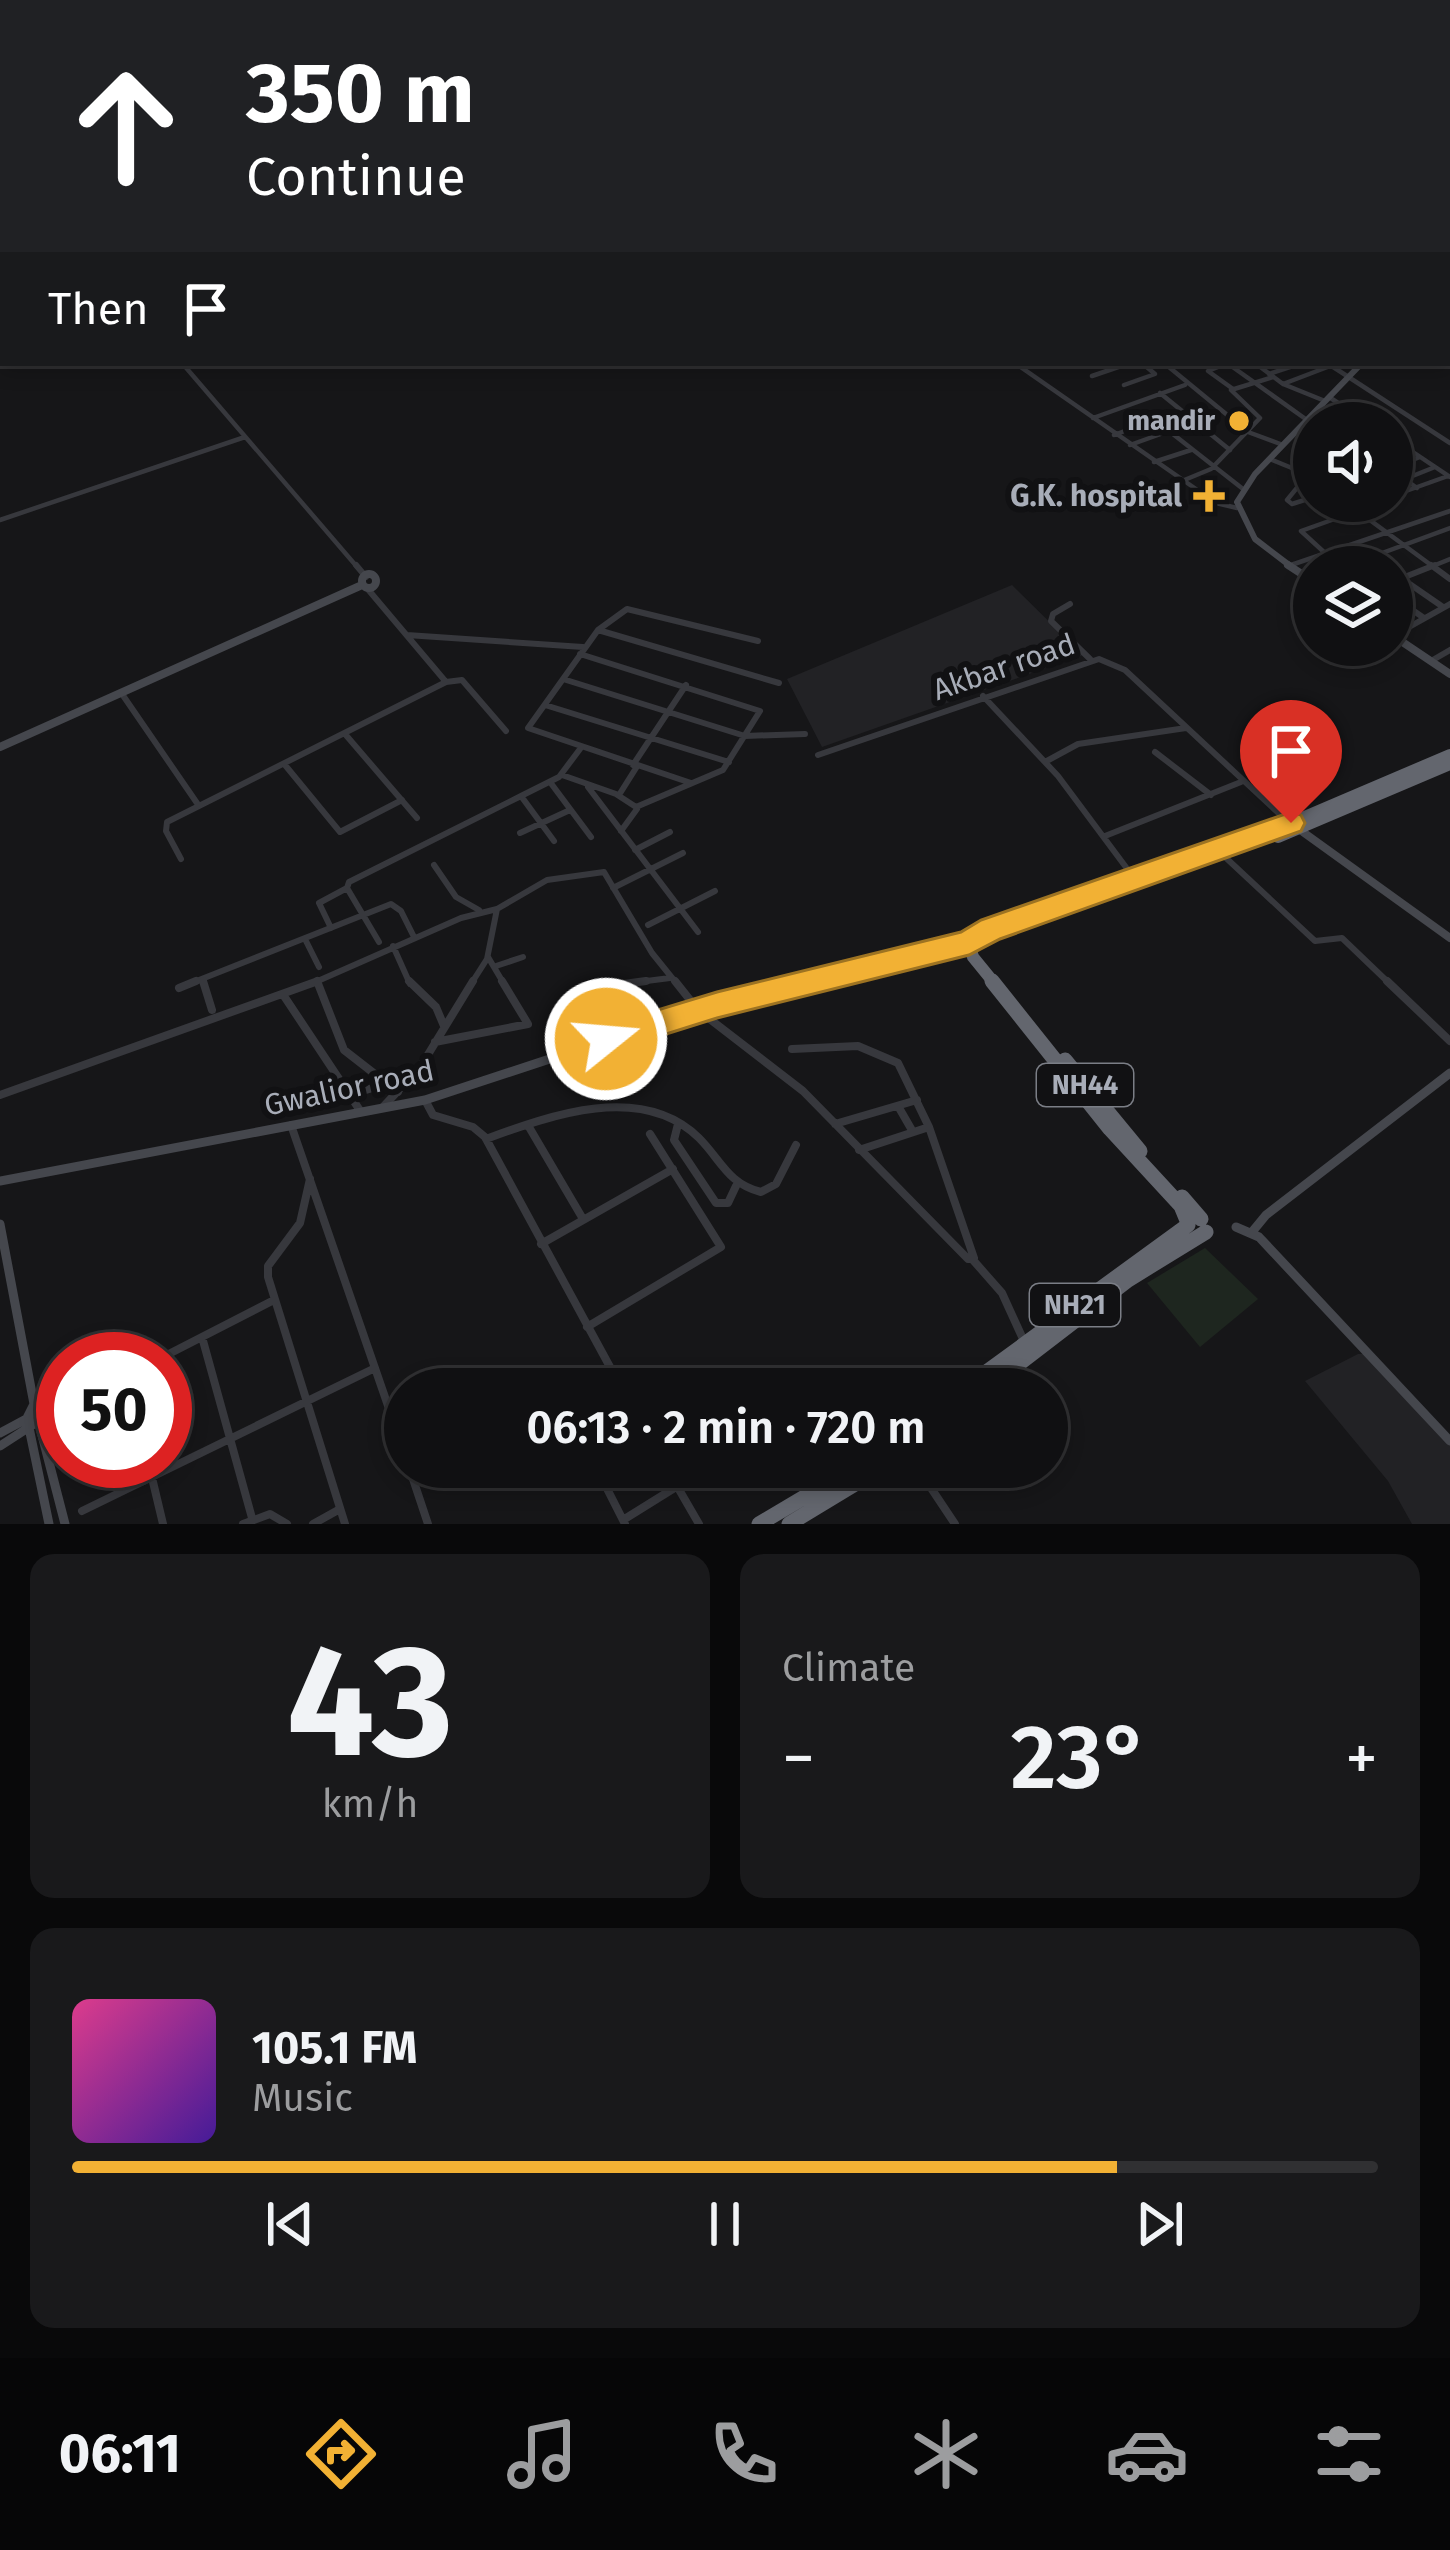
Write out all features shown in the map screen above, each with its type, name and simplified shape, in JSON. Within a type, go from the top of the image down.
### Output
[{"type":"highway","points":[[974,945],[1226,857],[1450,759]]},
{"type":"highway","points":[[974,945],[991,929],[1295,826]]},
{"type":"highway","name":"NH44","points":[[974,945],[1196,1225]]},
{"type":"highway","name":"NH21","points":[[991,1368],[1196,1225]]},
{"type":"highway","name":"NH21","points":[[1013,1368],[1196,1225]]},
{"type":"highway","points":[[759,1524],[820,1488]]},
{"type":"highway","points":[[789,1524],[849,1488]]},
{"type":"street","points":[[185,366],[446,682]]},
{"type":"street","points":[[1018,366],[1218,504],[1237,508]]},
{"type":"street","points":[[1092,376],[1121,366]]},
{"type":"street","points":[[1124,385],[1155,374],[1146,366]]},
{"type":"street","points":[[1167,366],[1248,432],[1283,445]]},
{"type":"street","points":[[1213,366],[1208,370],[1233,389]]},
{"type":"street","points":[[1232,366],[1293,409]]},
{"type":"street","points":[[1262,366],[1283,384],[1332,402]]},
{"type":"street","points":[[1233,389],[1295,366]]},
{"type":"street","points":[[1283,384],[1328,366]]},
{"type":"street","points":[[1335,366],[1450,443]]},
{"type":"street","points":[[1324,402],[1359,366]]},
{"type":"street","points":[[1090,418],[1185,385]]},
{"type":"street","points":[[1183,481],[1214,466],[1261,417],[1233,396],[1233,389]]},
{"type":"street","points":[[1160,393],[1230,449]]},
{"type":"street","points":[[1114,435],[1181,410]]},
{"type":"street","points":[[1155,420],[1243,489]]},
{"type":"street","points":[[1130,446],[1169,431]]},
{"type":"street","points":[[1291,566],[1245,527],[1237,508],[1243,489],[1293,435]]},
{"type":"street","points":[[0,520],[245,437]]},
{"type":"street","points":[[1154,462],[1192,449]]},
{"type":"street","points":[[1413,452],[1449,476]]},
{"type":"street","points":[[1413,460],[1420,457]]},
{"type":"street","points":[[1270,459],[1293,468]]},
{"type":"street","points":[[1413,476],[1436,467]]},
{"type":"street","points":[[1413,489],[1449,476]]},
{"type":"street","points":[[1413,485],[1417,488]]},
{"type":"street","points":[[1345,546],[1450,511]]},
{"type":"street","points":[[1317,546],[1301,531],[1323,522]]},
{"type":"street","points":[[1370,522],[1400,546],[1450,528]]},
{"type":"street","points":[[1412,524],[1429,536]]},
{"type":"street","points":[[1413,555],[1450,579]]},
{"type":"street","points":[[1413,573],[1450,560]]},
{"type":"street","points":[[0,747],[364,583]]},
{"type":"street","points":[[1413,585],[1447,606]]},
{"type":"street","points":[[1070,604],[1053,614],[1052,621],[1090,659]]},
{"type":"street","points":[[1413,624],[1447,606]]},
{"type":"street","points":[[692,783],[528,730],[598,631],[634,607],[758,641]]},
{"type":"street","points":[[1413,610],[1425,618]]},
{"type":"street","points":[[598,631],[778,682]]},
{"type":"street","points":[[407,634],[582,651],[758,708],[760,713],[721,772],[640,806],[562,775]]},
{"type":"street","points":[[1413,648],[1450,674]]},
{"type":"street","points":[[1432,661],[1450,650]]},
{"type":"street","name":"Akbar road","points":[[818,755],[1090,659],[1108,660],[1126,670],[1241,782],[1295,826]]},
{"type":"street","points":[[563,679],[745,736],[805,734]]},
{"type":"street","points":[[181,859],[164,824],[446,682],[462,680],[506,731]]},
{"type":"street","points":[[619,795],[686,686]]},
{"type":"street","points":[[122,694],[199,806]]},
{"type":"street","points":[[983,696],[1045,762],[1136,881]]},
{"type":"street","points":[[545,706],[729,762]]},
{"type":"street","points":[[1045,762],[1078,744],[1186,728]]},
{"type":"street","points":[[345,734],[417,818]]},
{"type":"street","points":[[331,928],[319,903],[347,888],[353,879],[562,775],[580,749]]},
{"type":"street","points":[[1154,752],[1211,795]]},
{"type":"street","points":[[285,764],[340,832],[402,800]]},
{"type":"street","points":[[550,782],[591,837]]},
{"type":"street","points":[[1104,836],[1241,782]]},
{"type":"street","points":[[586,784],[698,932]]},
{"type":"street","points":[[521,796],[554,841]]},
{"type":"street","points":[[621,831],[640,806]]},
{"type":"street","points":[[520,832],[570,810]]},
{"type":"street","points":[[1295,826],[1450,938]]},
{"type":"street","points":[[635,850],[670,832]]},
{"type":"street","points":[[613,888],[683,853]]},
{"type":"street","points":[[1226,857],[1318,943],[1342,938],[1450,1041]]},
{"type":"street","points":[[434,865],[458,899],[482,912]]},
{"type":"street","points":[[0,1095],[284,996],[414,937],[496,908],[552,879],[604,872],[670,978],[698,1010],[802,1091],[972,1259],[1002,1293],[1024,1343]]},
{"type":"street","points":[[347,888],[379,942]]},
{"type":"street","points":[[648,926],[715,891]]},
{"type":"street","points":[[179,988],[394,904],[414,937]]},
{"type":"street","points":[[382,1107],[435,1042],[488,957],[496,908]]},
{"type":"street","points":[[305,939],[319,967]]},
{"type":"street","name":"Gwalior road","points":[[0,1181],[425,1100],[698,1010],[974,945]]},
{"type":"street","points":[[393,946],[412,988],[436,1007],[444,1026]]},
{"type":"street","points":[[435,1042],[528,1024],[488,957]]},
{"type":"street","points":[[496,967],[524,957]]},
{"type":"street","points":[[606,1039],[599,992],[604,986],[670,978]]},
{"type":"street","points":[[202,979],[212,1010]]},
{"type":"street","points":[[317,981],[340,1045],[398,1092]]},
{"type":"street","points":[[284,996],[361,1112]]},
{"type":"street","points":[[565,1015],[602,1012]]},
{"type":"street","points":[[792,1048],[859,1046],[891,1058],[929,1127],[972,1259]]},
{"type":"street","points":[[1252,1232],[1266,1215],[1450,1073]]},
{"type":"street","points":[[350,1095],[387,1084]]},
{"type":"street","points":[[425,1100],[433,1115],[473,1127],[486,1139],[610,1368]]},
{"type":"street","points":[[835,1124],[917,1100]]},
{"type":"street","points":[[486,1139],[617,1106],[652,1109],[700,1139],[736,1186],[770,1191],[796,1145]]},
{"type":"street","points":[[898,1106],[913,1132]]},
{"type":"street","points":[[678,1124],[674,1140],[716,1203],[728,1202],[736,1186]]},
{"type":"street","points":[[291,1125],[384,1393]]},
{"type":"street","points":[[529,1127],[583,1219]]},
{"type":"street","points":[[859,1150],[929,1127]]},
{"type":"street","points":[[586,1327],[720,1250],[650,1134]]},
{"type":"street","points":[[541,1244],[673,1169]]},
{"type":"street","points":[[310,1179],[300,1223],[268,1266],[274,1300],[345,1524]]},
{"type":"street","points":[[0,1224],[49,1524]]},
{"type":"street","points":[[1236,1227],[1252,1232],[1450,1441]]},
{"type":"street","points":[[192,1342],[274,1300]]},
{"type":"street","points":[[202,1337],[232,1440],[248,1521],[270,1514],[287,1524]]},
{"type":"street","points":[[192,1459],[375,1367]]},
{"type":"street","points":[[0,1433],[34,1418]]},
{"type":"street","points":[[0,1446],[34,1418]]},
{"type":"street","points":[[34,1418],[65,1524]]},
{"type":"street","points":[[82,1511],[130,1488]]},
{"type":"street","points":[[154,1488],[163,1524]]},
{"type":"street","points":[[416,1488],[428,1524]]},
{"type":"street","points":[[607,1488],[624,1522],[674,1488]]},
{"type":"street","points":[[678,1488],[699,1524]]},
{"type":"street","points":[[931,1488],[956,1524]]},
{"type":"street","points":[[313,1524],[340,1509]]},
{"type":"shaded area","points":[[1012,585],[1083,655],[822,747],[787,679]]},
{"type":"shaded area","points":[[1205,1248],[1258,1299],[1200,1347],[1147,1283]]},
{"type":"shaded area","points":[[1364,1354],[1450,1445],[1450,1524],[1412,1524],[1388,1481],[1305,1381]]},
{"type":"place","name":"mandir","points":[[1239,421]]},
{"type":"place","name":"G.K. hospital","points":[[1209,496]]},
{"type":"route","points":[[606,1039],[717,1005],[969,943],[991,929],[1291,823]]}]
